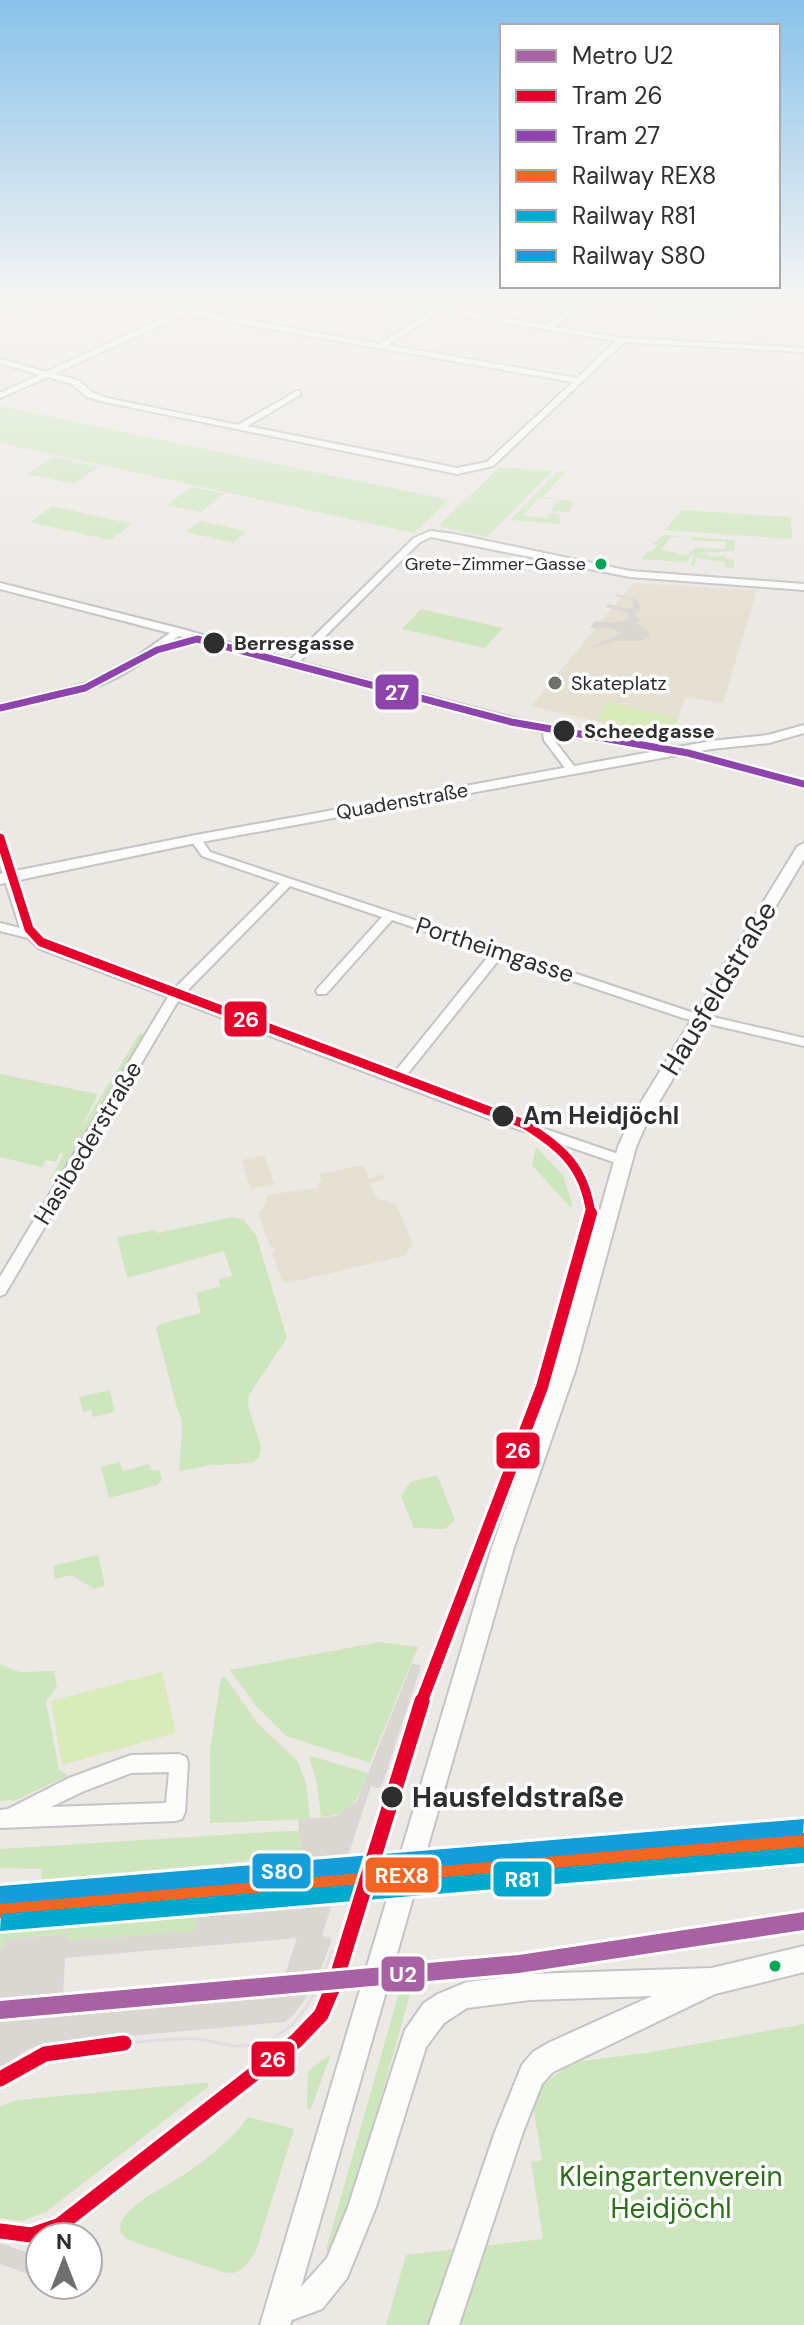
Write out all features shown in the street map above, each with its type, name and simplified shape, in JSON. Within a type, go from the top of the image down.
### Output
[{"type":"street","points":[[138,406],[443,469],[473,469],[490,464],[552,406]]},
{"type":"street","points":[[240,427],[274,406]]},
{"type":"street","points":[[291,664],[417,540],[430,534],[630,574],[804,587]]},
{"type":"street","points":[[0,586],[521,724],[549,740],[572,770]]},
{"type":"street","points":[[0,707],[72,692],[101,681],[179,631]]},
{"type":"street","name":"Quadenstraße","points":[[6,878],[196,839],[694,748],[769,739],[804,729]]},
{"type":"street","name":"Portheimgasse","points":[[196,839],[206,854],[701,1019],[804,1042]]},
{"type":"street","points":[[0,847],[6,878],[28,934]]},
{"type":"street","name":"Hausfeldstraße","points":[[278,2315],[503,1547],[566,1368],[622,1160],[638,1122],[804,847]]},
{"type":"street","name":"Hasibederstraße","points":[[0,1290],[175,996],[288,881]]},
{"type":"street","points":[[322,991],[390,915]]},
{"type":"street","points":[[0,927],[28,934],[44,946],[175,996],[622,1160]]},
{"type":"street","points":[[397,1079],[499,951]]},
{"type":"street","points":[[179,1763],[175,1812],[5,1818],[131,1764],[179,1763]]},
{"type":"street","points":[[278,2315],[311,2298],[337,2268],[362,2207],[415,2040],[434,2013],[447,2003],[467,1995],[530,1987],[712,1981],[804,1959]]},
{"type":"street","points":[[444,2325],[523,2091],[538,2067],[558,2053],[712,1981]]},
{"type":"shaded area","points":[[633,583],[757,590],[723,703],[685,697],[672,739],[531,706]]},
{"type":"shaded area","points":[[615,596],[637,600],[641,608],[635,613],[640,621],[636,623],[649,631],[649,637],[642,641],[618,641],[590,648],[621,633],[611,628],[590,628],[595,621],[612,623],[629,619],[627,613],[606,607],[609,604],[627,609],[634,607],[631,599]]},
{"type":"shaded area","points":[[264,1155],[275,1185],[250,1189],[242,1160]]},
{"type":"shaded area","points":[[363,1165],[369,1179],[382,1174],[386,1179],[370,1184],[377,1199],[396,1204],[413,1244],[404,1256],[288,1283],[282,1281],[272,1253],[276,1252],[274,1247],[270,1247],[258,1212],[262,1210],[268,1195],[319,1187],[318,1183],[322,1181],[320,1174]]},
{"type":"shaded area","points":[[412,1663],[421,1666],[383,1782],[380,1788],[371,1786],[322,1935],[332,1939],[315,1985],[295,2013],[285,2022],[50,2043],[29,2049],[0,2068],[0,1948],[4,1948],[5,1939],[67,1934],[67,1941],[195,1931],[195,1902],[291,1894],[302,1859],[298,1820],[336,1816],[357,1801]],"holes":[[[297,1938],[278,1996],[62,2014],[65,1958]]]},
{"type":"shaded area","points":[[0,2243],[24,2251],[24,2272],[0,2264]]},
{"type":"green space","points":[[2,406],[449,500],[414,533],[0,443]]},
{"type":"green space","points":[[53,457],[98,467],[74,484],[28,474]]},
{"type":"green space","points":[[500,467],[553,471],[487,537],[438,526]]},
{"type":"green space","points":[[558,471],[566,471],[543,497],[574,502],[569,512],[550,511],[558,500],[539,498],[523,516],[548,518],[549,513],[562,514],[558,516],[560,524],[510,520]]},
{"type":"green space","points":[[191,487],[224,494],[201,512],[167,505]]},
{"type":"green space","points":[[52,506],[132,524],[110,540],[30,522]]},
{"type":"green space","points":[[682,510],[791,517],[792,539],[665,530]]},
{"type":"green space","points":[[200,521],[246,531],[233,543],[186,532]]},
{"type":"green space","points":[[664,535],[683,536],[670,538],[661,550],[688,555],[695,548],[726,549],[726,542],[692,540],[692,537],[735,540],[734,551],[700,553],[714,557],[725,555],[724,558],[734,560],[734,568],[725,567],[725,562],[696,558],[695,566],[691,566],[695,552],[686,562],[641,559],[652,551],[657,545],[653,544]]},
{"type":"green space","points":[[421,609],[503,628],[485,648],[402,629]]},
{"type":"green space","points":[[608,702],[679,719],[672,731],[677,734],[673,737],[596,718]]},
{"type":"green space","points":[[140,1033],[145,1034],[55,1180],[50,1179],[64,1154],[60,1153],[56,1162],[46,1160],[42,1167],[0,1157],[0,1074],[98,1094],[79,1132]]},
{"type":"green space","points":[[536,1147],[563,1175],[573,1207],[532,1165]]},
{"type":"green space","points":[[232,1217],[243,1219],[256,1235],[287,1338],[249,1395],[248,1406],[261,1447],[259,1458],[252,1463],[211,1465],[180,1471],[181,1422],[156,1328],[160,1324],[201,1313],[196,1293],[221,1286],[218,1279],[232,1276],[224,1251],[127,1278],[117,1237],[156,1230],[157,1233]]},
{"type":"green space","points":[[110,1390],[115,1412],[93,1417],[91,1410],[83,1412],[79,1397]]},
{"type":"green space","points":[[120,1462],[123,1471],[149,1464],[151,1470],[160,1471],[162,1480],[157,1485],[109,1498],[101,1467]]},
{"type":"green space","points":[[437,1475],[455,1520],[445,1529],[414,1528],[401,1496],[410,1482]]},
{"type":"green space","points":[[98,1555],[105,1586],[94,1589],[72,1575],[55,1579],[53,1566]]},
{"type":"green space","points":[[380,1642],[418,1647],[370,1763],[286,1736],[256,1706],[230,1670]]},
{"type":"green space","points":[[0,1664],[20,1672],[54,1671],[57,1687],[46,1702],[59,1769],[68,1776],[16,1800],[0,1801]]},
{"type":"green space","points":[[162,1672],[176,1733],[62,1765],[51,1701]]},
{"type":"green space","points":[[225,1677],[256,1721],[298,1762],[306,1782],[310,1819],[210,1823],[210,1751],[221,1678]]},
{"type":"green space","points":[[311,1756],[368,1773],[357,1798],[347,1809],[321,1817],[316,1778],[309,1759]]},
{"type":"green space","points":[[299,1831],[302,1859],[41,1880],[42,1869],[0,1868],[0,1849]]},
{"type":"green space","points":[[195,1902],[195,1931],[67,1941],[67,1934],[5,1939],[4,1948],[0,1948],[0,1922],[8,1921],[14,1927],[51,1924],[58,1918]]},
{"type":"green space","points":[[413,1984],[337,2254],[326,2250],[401,1985]]},
{"type":"green space","name":"Kleingartenverein Heidjöchl","points":[[804,2024],[804,2325],[386,2325],[406,2255],[543,2239],[531,2162],[542,2160],[531,2093],[574,2062],[647,2053]]},
{"type":"green space","points":[[331,2054],[311,2109],[307,2109],[308,2071]]},
{"type":"green space","points":[[208,2083],[208,2087],[46,2212],[22,2221],[0,2218],[0,2107],[14,2101],[38,2098]]},
{"type":"green space","points":[[248,2117],[294,2129],[256,2251],[244,2267],[226,2273],[128,2240],[121,2233],[120,2224],[134,2206],[209,2157]]},
{"type":"tram line","name":"27","points":[[0,708],[85,688],[157,650],[197,639],[511,722],[688,753],[804,784]]},
{"type":"tram line","name":"26","points":[[0,838],[29,929],[41,942],[524,1124],[550,1140],[571,1160],[585,1184],[591,1214],[542,1387],[419,1708],[336,1980],[321,2015],[296,2041],[60,2225],[31,2235],[0,2231]]},
{"type":"tram line","points":[[124,2043],[189,2039],[235,2046],[272,2039],[299,2017],[318,1986],[332,1951]]},
{"type":"tram line","name":"26","points":[[0,2079],[45,2054],[124,2043]]},
{"type":"metro line","name":"U2","points":[[0,2010],[519,1964],[804,1921]]},
{"type":"rail line","name":"S80","points":[[0,1895],[803,1827]]},
{"type":"rail line","name":"REX8","points":[[0,1909],[804,1841]]},
{"type":"rail line","name":"R81","points":[[1,1923],[804,1855]]},
{"type":"place","name":"Grete-Zimmer-Gasse","points":[[601,564]]},
{"type":"place","name":"Berresgasse","points":[[214,643]]},
{"type":"place","name":"Skateplatz","points":[[555,683]]},
{"type":"place","name":"Scheedgasse","points":[[564,731]]},
{"type":"place","name":"Am Heidjöchl","points":[[503,1116]]},
{"type":"place","name":"Hausfeldstraße","points":[[392,1797]]}]
